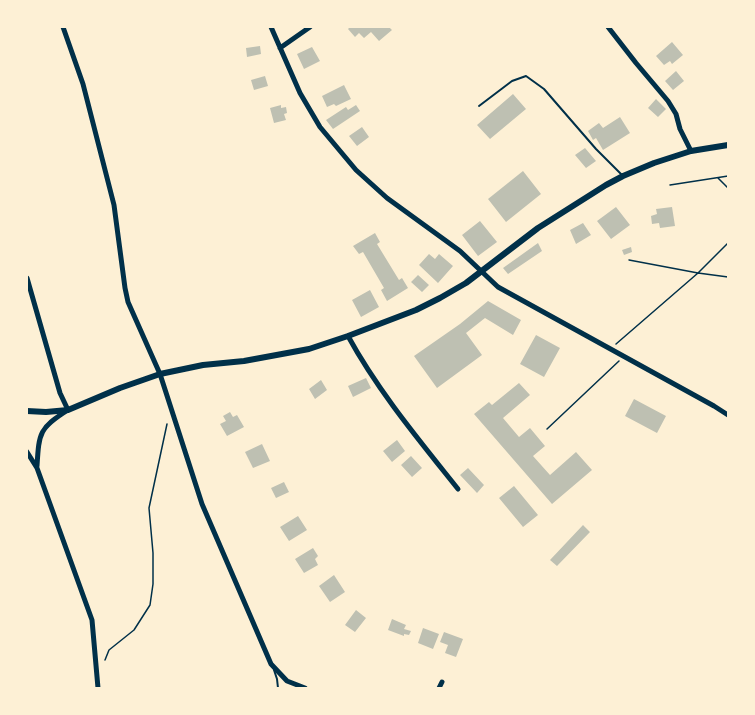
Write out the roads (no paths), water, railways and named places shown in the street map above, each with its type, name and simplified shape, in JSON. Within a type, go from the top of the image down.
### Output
[{"type":"street","points":[[63,27],[83,84],[114,206],[128,302],[160,374],[202,504],[271,664],[287,681],[305,688]]},
{"type":"street","points":[[271,27],[300,93],[320,127],[357,170],[387,198],[460,251],[498,287],[714,406],[728,416]]},
{"type":"street","points":[[280,48],[310,27]]},
{"type":"street","points":[[608,27],[668,101],[676,114],[680,129],[691,151]]},
{"type":"street","points":[[37,468],[39,438],[49,422],[68,410],[160,374],[203,365],[244,362],[309,349],[416,310],[466,283],[538,228],[623,176],[691,151],[728,145]]},
{"type":"street","points":[[27,278],[60,393],[68,410]]},
{"type":"street","points":[[348,336],[362,362],[392,405],[459,489]]},
{"type":"street","points":[[27,411],[68,410]]},
{"type":"street","points":[[27,452],[37,468],[92,620],[98,688]]},
{"type":"street","points":[[439,688],[441,682]]},
{"type":"lane","points":[[479,106],[512,81],[526,76],[544,88],[596,149],[623,176]]},
{"type":"lane","points":[[271,664],[278,688]]}]
